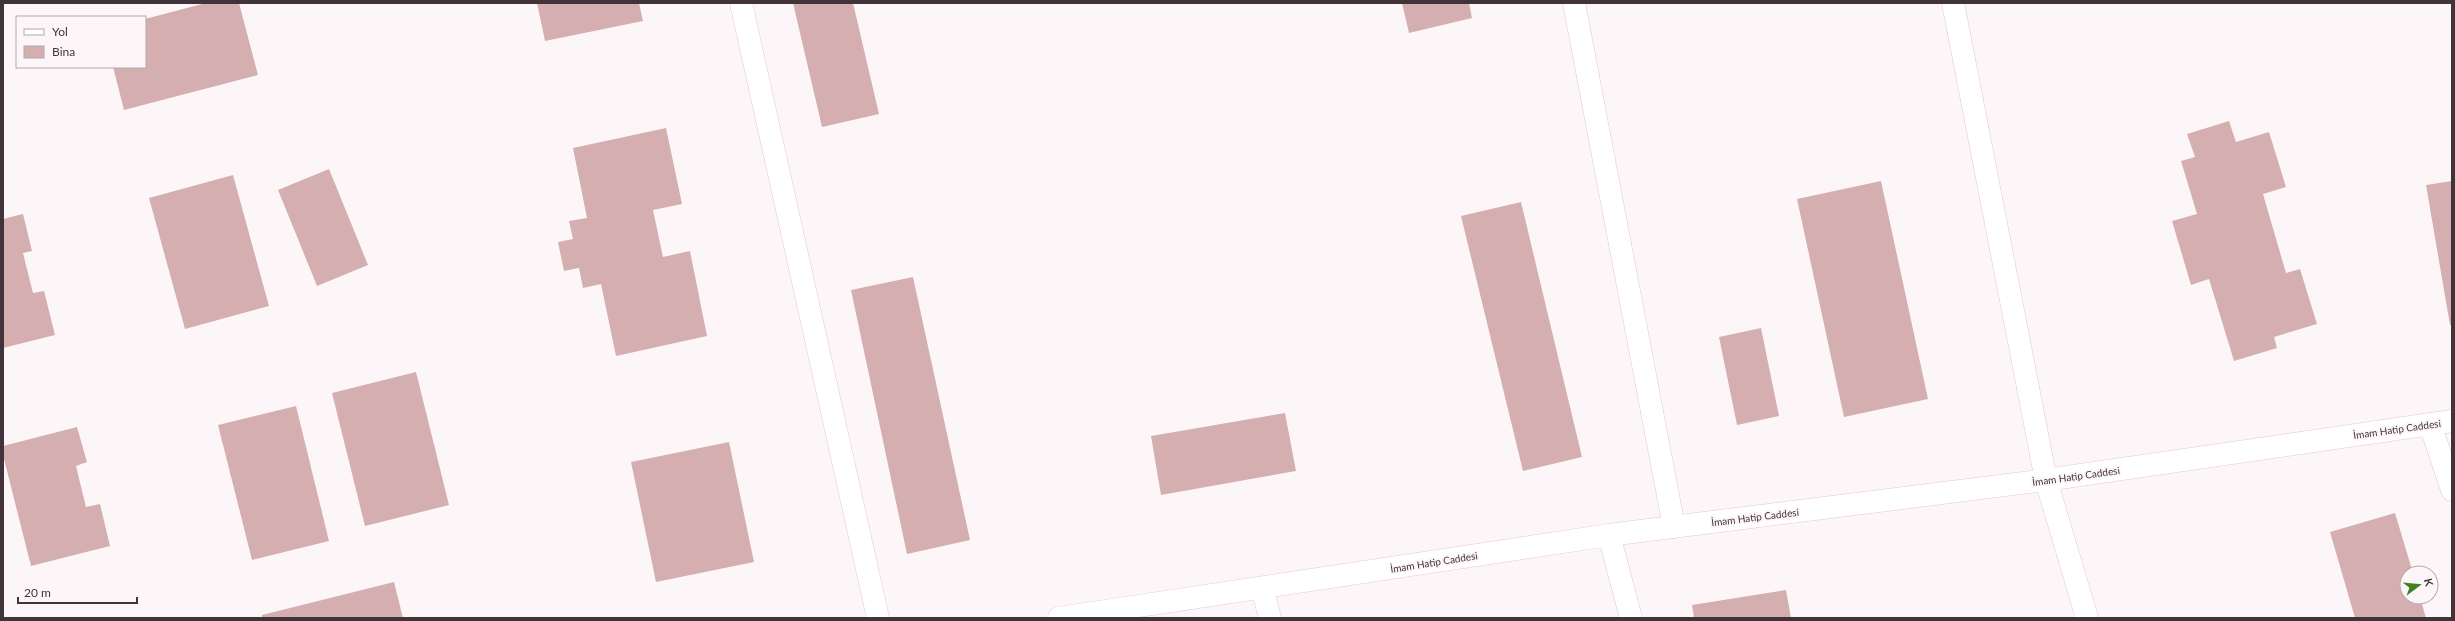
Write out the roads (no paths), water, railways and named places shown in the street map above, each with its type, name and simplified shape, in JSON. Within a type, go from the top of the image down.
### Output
[{"type":"street","points":[[741,3],[878,618]]},
{"type":"street","points":[[1574,3],[1674,527]]},
{"type":"street","points":[[1953,3],[2046,480],[2087,618]]},
{"type":"street","name":"İmam Hatip Caddesi","points":[[1059,618],[1609,535],[2046,480],[2452,421]]},
{"type":"street","points":[[2430,424],[2452,490]]},
{"type":"street","points":[[1609,535],[1631,618]]},
{"type":"street","points":[[1262,588],[1270,618]]}]
